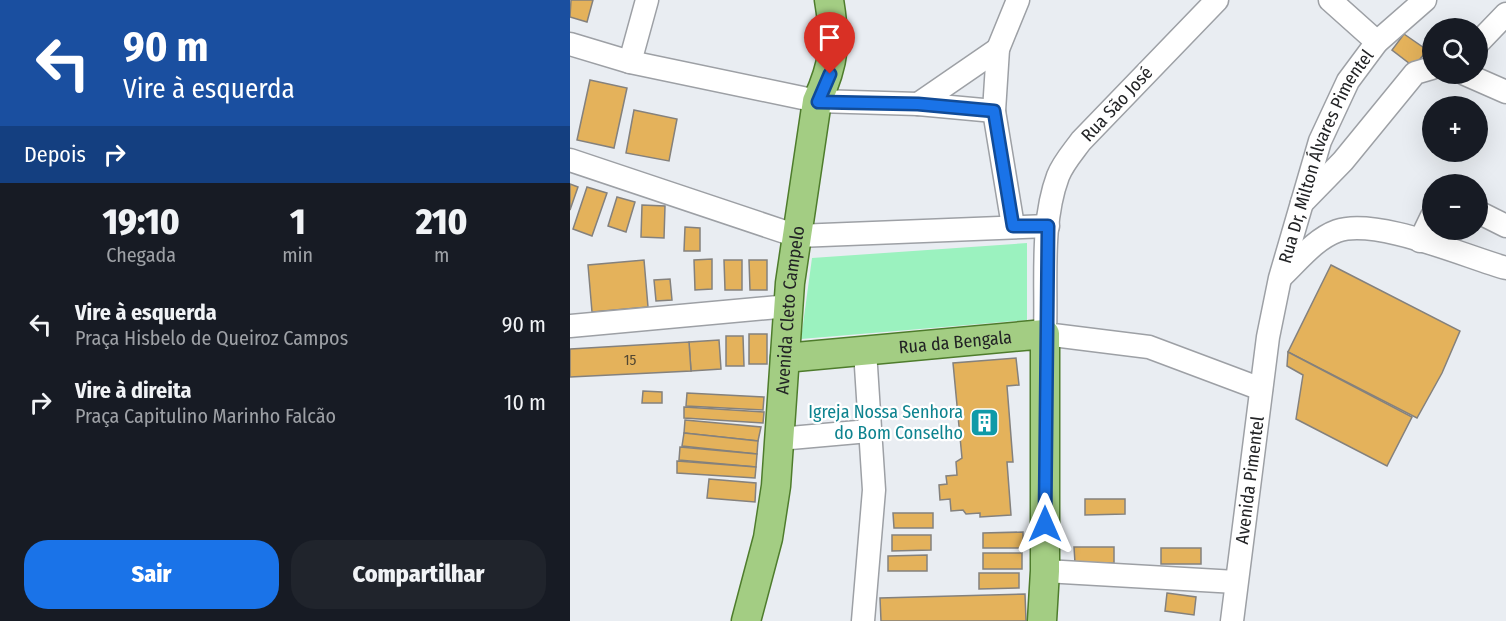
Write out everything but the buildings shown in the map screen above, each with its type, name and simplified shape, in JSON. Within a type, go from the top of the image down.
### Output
[{"type":"main road","name":"Avenida Cleto Campelo","points":[[746,621],[768,538],[776,486],[796,236],[818,102],[830,74],[834,52],[835,35],[829,0]]},
{"type":"main road","name":"Rua da Bengala","points":[[785,358],[1045,334]]},
{"type":"main road","points":[[1042,621],[1045,571],[1045,334]]},
{"type":"street","points":[[630,62],[647,0]]},
{"type":"street","points":[[1013,226],[994,111],[998,49],[1018,0]]},
{"type":"street","name":"Rua São José","points":[[1045,334],[1048,226],[1057,178],[1072,153],[1119,100],[1217,0]]},
{"type":"street","points":[[1329,0],[1377,42]]},
{"type":"street","name":"Rua Dr, Milton Álvares Pimentel","points":[[1268,337],[1280,278],[1320,141],[1348,81],[1377,42],[1425,0]]},
{"type":"street","points":[[1488,33],[1506,14]]},
{"type":"street","points":[[570,44],[630,62],[818,102],[918,104],[994,111]]},
{"type":"street","points":[[918,104],[998,49]]},
{"type":"street","points":[[1300,204],[1343,161],[1415,73],[1422,71]]},
{"type":"street","points":[[1488,84],[1506,92]]},
{"type":"street","points":[[570,160],[796,236],[1048,226]]},
{"type":"street","points":[[1488,217],[1506,226]]},
{"type":"street","points":[[1280,278],[1319,241],[1338,230],[1363,228],[1420,241],[1506,268]]},
{"type":"street","points":[[1420,241],[1422,237]]},
{"type":"street","points":[[570,327],[789,306]]},
{"type":"street","name":"Rua da Bengala","points":[[1045,334],[1149,347],[1261,389]]},
{"type":"street","name":"Avenida Pimentel","points":[[1232,621],[1268,337]]},
{"type":"street","points":[[863,621],[874,490],[865,351]]},
{"type":"street","points":[[780,439],[869,431]]},
{"type":"street","points":[[1045,571],[1236,582]]},
{"type":"green space","points":[[1027,243],[1027,320],[801,339],[812,258]]},
{"type":"place","name":"Igreja Nossa Senhora do Bom Conselho","points":[[984,422]]},
{"type":"route","points":[[830,74],[818,102],[918,104],[994,111],[1013,226],[1048,226],[1045,334],[1045,524]]}]
